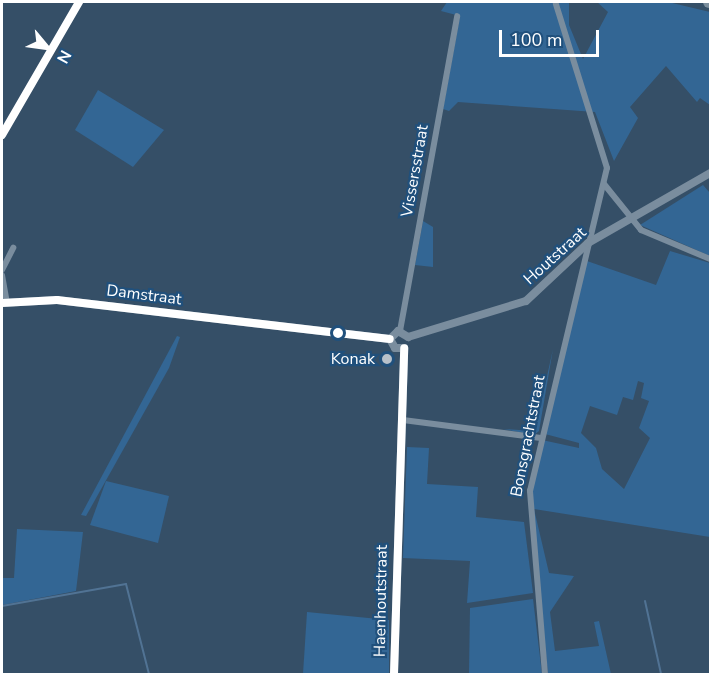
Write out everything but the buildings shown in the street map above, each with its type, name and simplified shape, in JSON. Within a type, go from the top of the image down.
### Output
[{"type":"street","points":[[2,135],[79,2]]},
{"type":"street","name":"Bonsgrachtstraat","points":[[545,675],[528,507],[542,438],[604,184],[606,158],[556,4]]},
{"type":"street","name":"Vissersstraat","points":[[404,334],[457,16]]},
{"type":"street","name":"Houtstraat","points":[[404,334],[526,301],[588,243],[631,223],[711,173]]},
{"type":"street","points":[[604,184],[631,223],[679,250],[711,259]]},
{"type":"street","points":[[2,270],[13,248]]},
{"type":"street","points":[[2,275],[4,302]]},
{"type":"street","name":"Damstraat","points":[[4,302],[57,300],[390,339]]},
{"type":"street","points":[[404,334],[390,339],[394,348],[404,348]]},
{"type":"street","name":"Haenhoutstraat","points":[[394,675],[404,334]]},
{"type":"street","points":[[403,420],[542,438]]},
{"type":"shaded area","points":[[447,2],[569,2],[569,25],[583,59],[608,12],[597,2],[668,2],[710,12],[710,105],[700,98],[697,102],[666,66],[630,107],[638,118],[614,161],[595,112],[458,102],[449,111],[443,109],[460,16],[441,11]]},
{"type":"shaded area","points":[[98,90],[164,130],[133,167],[75,130]]},
{"type":"shaded area","points":[[703,185],[710,193],[710,256],[640,225]]},
{"type":"shaded area","points":[[423,221],[433,227],[433,267],[415,265]]},
{"type":"shaded area","points":[[670,251],[710,263],[710,537],[534,509],[549,573],[574,576],[550,612],[555,651],[599,646],[594,622],[599,621],[611,674],[548,674],[530,504],[542,440],[579,448],[579,443],[545,434],[587,261],[656,285]],"holes":[[[638,381],[644,383],[641,398],[649,401],[639,428],[650,438],[624,489],[602,469],[596,448],[581,433],[590,406],[617,415],[623,397],[633,400]]]},
{"type":"shaded area","points":[[177,336],[180,337],[169,368],[86,516],[81,515]]},
{"type":"shaded area","points":[[553,349],[539,431],[534,435],[503,429],[535,431]]},
{"type":"shaded area","points":[[407,447],[429,448],[427,484],[478,487],[476,517],[524,522],[533,593],[467,603],[470,561],[403,558]]},
{"type":"shaded area","points":[[106,481],[169,496],[158,543],[90,525]]},
{"type":"shaded area","points":[[17,529],[83,532],[76,591],[2,605],[2,578],[14,578]]},
{"type":"shaded area","points":[[533,599],[542,674],[469,674],[470,608]]},
{"type":"shaded area","points":[[307,612],[389,620],[389,674],[303,674]]},
{"type":"waterway","points":[[2,606],[126,584],[149,674]]},
{"type":"waterway","points":[[645,601],[661,674]]},
{"type":"transit line","points":[[2,135],[79,2]]},
{"type":"transit line","points":[[2,303],[57,300],[390,339]]},
{"type":"transit line","points":[[394,674],[404,348]]},
{"type":"place","name":"Konak","points":[[387,359]]}]
